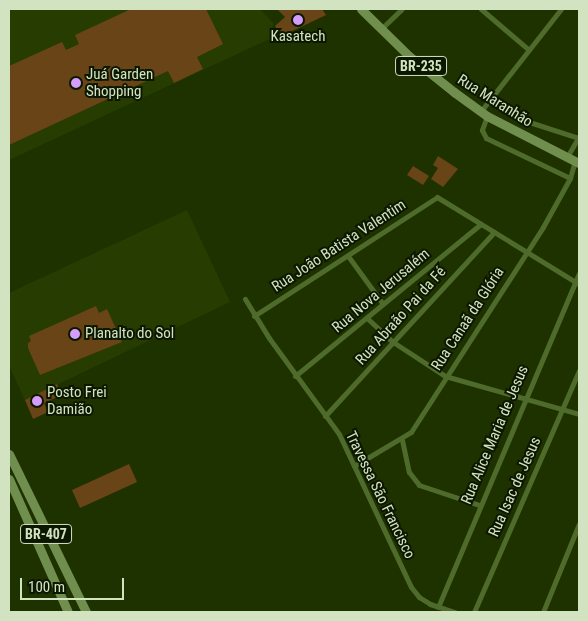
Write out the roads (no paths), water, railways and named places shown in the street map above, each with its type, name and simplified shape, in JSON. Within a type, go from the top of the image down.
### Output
[{"type":"highway","name":"Rua Maranhão","points":[[361,9],[426,70],[484,114],[574,160]]},
{"type":"highway","name":"BR-407","points":[[9,454],[86,612]]},
{"type":"highway","name":"BR-407","points":[[9,479],[68,612]]},
{"type":"street","points":[[381,29],[402,9]]},
{"type":"street","points":[[481,9],[528,50]]},
{"type":"street","points":[[561,9],[490,100],[484,114],[482,130],[486,138],[570,178]]},
{"type":"street","points":[[490,100],[520,119],[579,137]]},
{"type":"street","name":"Rua Canaã da Glória","points":[[354,466],[402,440],[419,421],[445,376],[527,254],[570,178],[579,137]]},
{"type":"street","name":"Rua João Batista Valentim","points":[[254,316],[437,197],[481,224]]},
{"type":"street","points":[[481,224],[577,284]]},
{"type":"street","name":"Rua Nova Jerusalém","points":[[295,376],[481,224]]},
{"type":"street","name":"Rua Abraão Pai da Fé","points":[[325,416],[494,232]]},
{"type":"street","points":[[348,256],[383,304]]},
{"type":"street","name":"Rua Alice Maria de Jesus","points":[[438,607],[524,400],[577,284],[579,274]]},
{"type":"street","name":"Travessa São Francisco","points":[[245,298],[254,316],[295,376],[339,434],[411,587],[418,597],[438,607],[454,612]]},
{"type":"street","points":[[367,318],[393,342],[445,376],[524,400],[579,414]]},
{"type":"street","name":"Rua Isac de Jesus","points":[[474,612],[579,371]]},
{"type":"street","points":[[402,440],[409,472],[419,485],[479,505]]},
{"type":"street","points":[[543,612],[579,524]]},
{"type":"place","name":"Kasatech","points":[[298,20]]},
{"type":"place","name":"Juá Garden Shopping","points":[[76,83]]},
{"type":"place","name":"Planalto do Sol","points":[[75,334]]},
{"type":"place","name":"Posto Frei Damião","points":[[37,401]]}]
